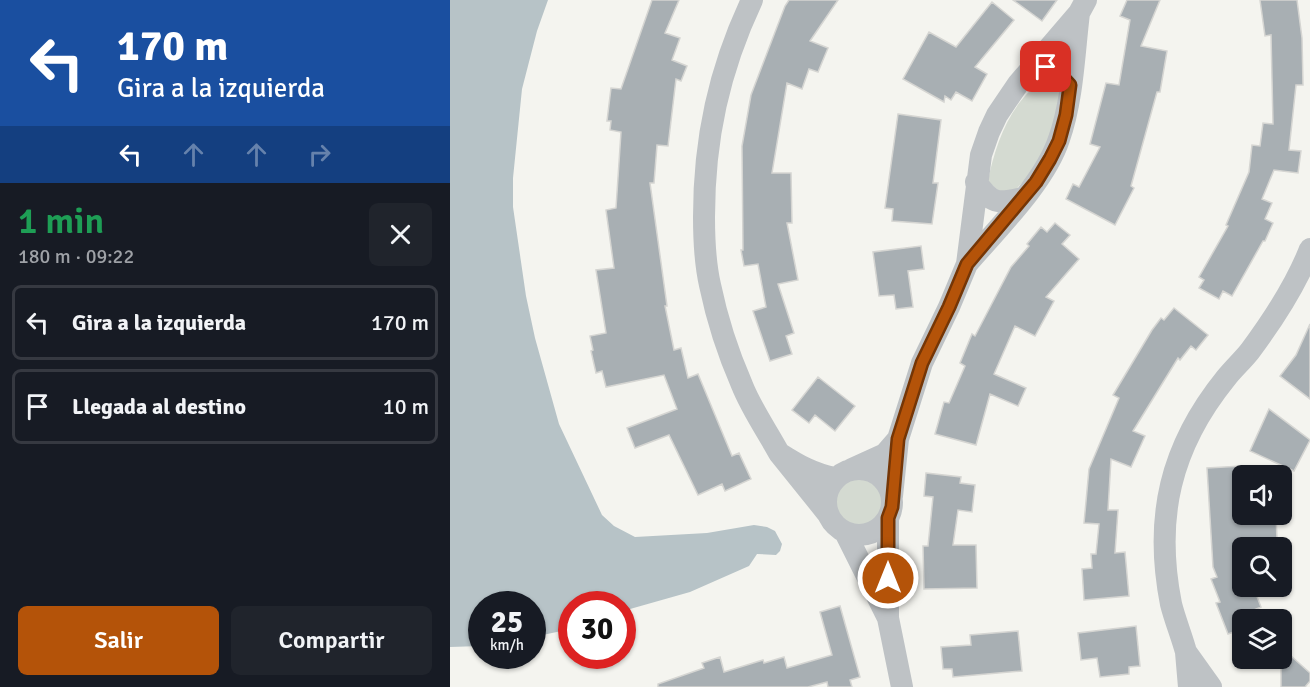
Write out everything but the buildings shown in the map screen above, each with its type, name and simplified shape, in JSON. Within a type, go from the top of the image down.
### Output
[{"type":"street","points":[[752,0],[734,38],[723,72],[712,117],[704,196],[704,238],[709,283],[721,330],[742,387],[779,453],[838,528],[855,535],[874,531],[890,507],[888,486],[873,471],[863,469],[821,476],[806,470],[779,453]]},
{"type":"street","points":[[902,687],[888,618],[890,507],[898,439],[922,363],[967,264],[981,155],[997,115],[1030,69],[1083,6]]},
{"type":"street","points":[[967,264],[1036,182],[1059,141],[1066,115],[1083,6]]},
{"type":"street","points":[[1030,69],[1046,67],[1059,73],[1070,85]]},
{"type":"street","points":[[976,182],[986,196],[1002,203],[1022,198]]},
{"type":"street","points":[[1189,687],[1186,652],[1172,607],[1166,570],[1164,534],[1169,492],[1192,424],[1225,378],[1248,352],[1283,301],[1310,249]]},
{"type":"street","points":[[828,514],[826,495],[844,473],[885,454],[898,439]]},
{"type":"street","points":[[845,532],[888,618]]},
{"type":"street","points":[[1186,652],[1211,687]]},
{"type":"shaded area","points":[[450,0],[548,0],[537,31],[522,89],[513,178],[513,207],[526,296],[559,424],[602,515],[614,526],[635,537],[707,533],[754,525],[775,531],[782,544],[776,555],[757,554],[749,566],[690,592],[636,607],[636,591],[558,591],[558,632],[546,634],[546,591],[468,591],[468,646],[450,647]]},
{"type":"shaded area","points":[[1041,82],[1054,86],[1063,96],[1040,163],[1007,199],[988,181],[995,153],[1012,113],[1030,91]]},
{"type":"shaded area","points":[[853,479],[863,479],[876,486],[883,499],[883,509],[876,522],[863,529],[853,529],[844,525],[837,518],[833,509],[833,499],[837,490],[844,483]]},
{"type":"route","points":[[888,578],[888,518],[892,507],[898,439],[922,363],[967,264],[1036,182],[1059,141],[1066,115],[1070,85],[1059,73],[1046,67]]}]
